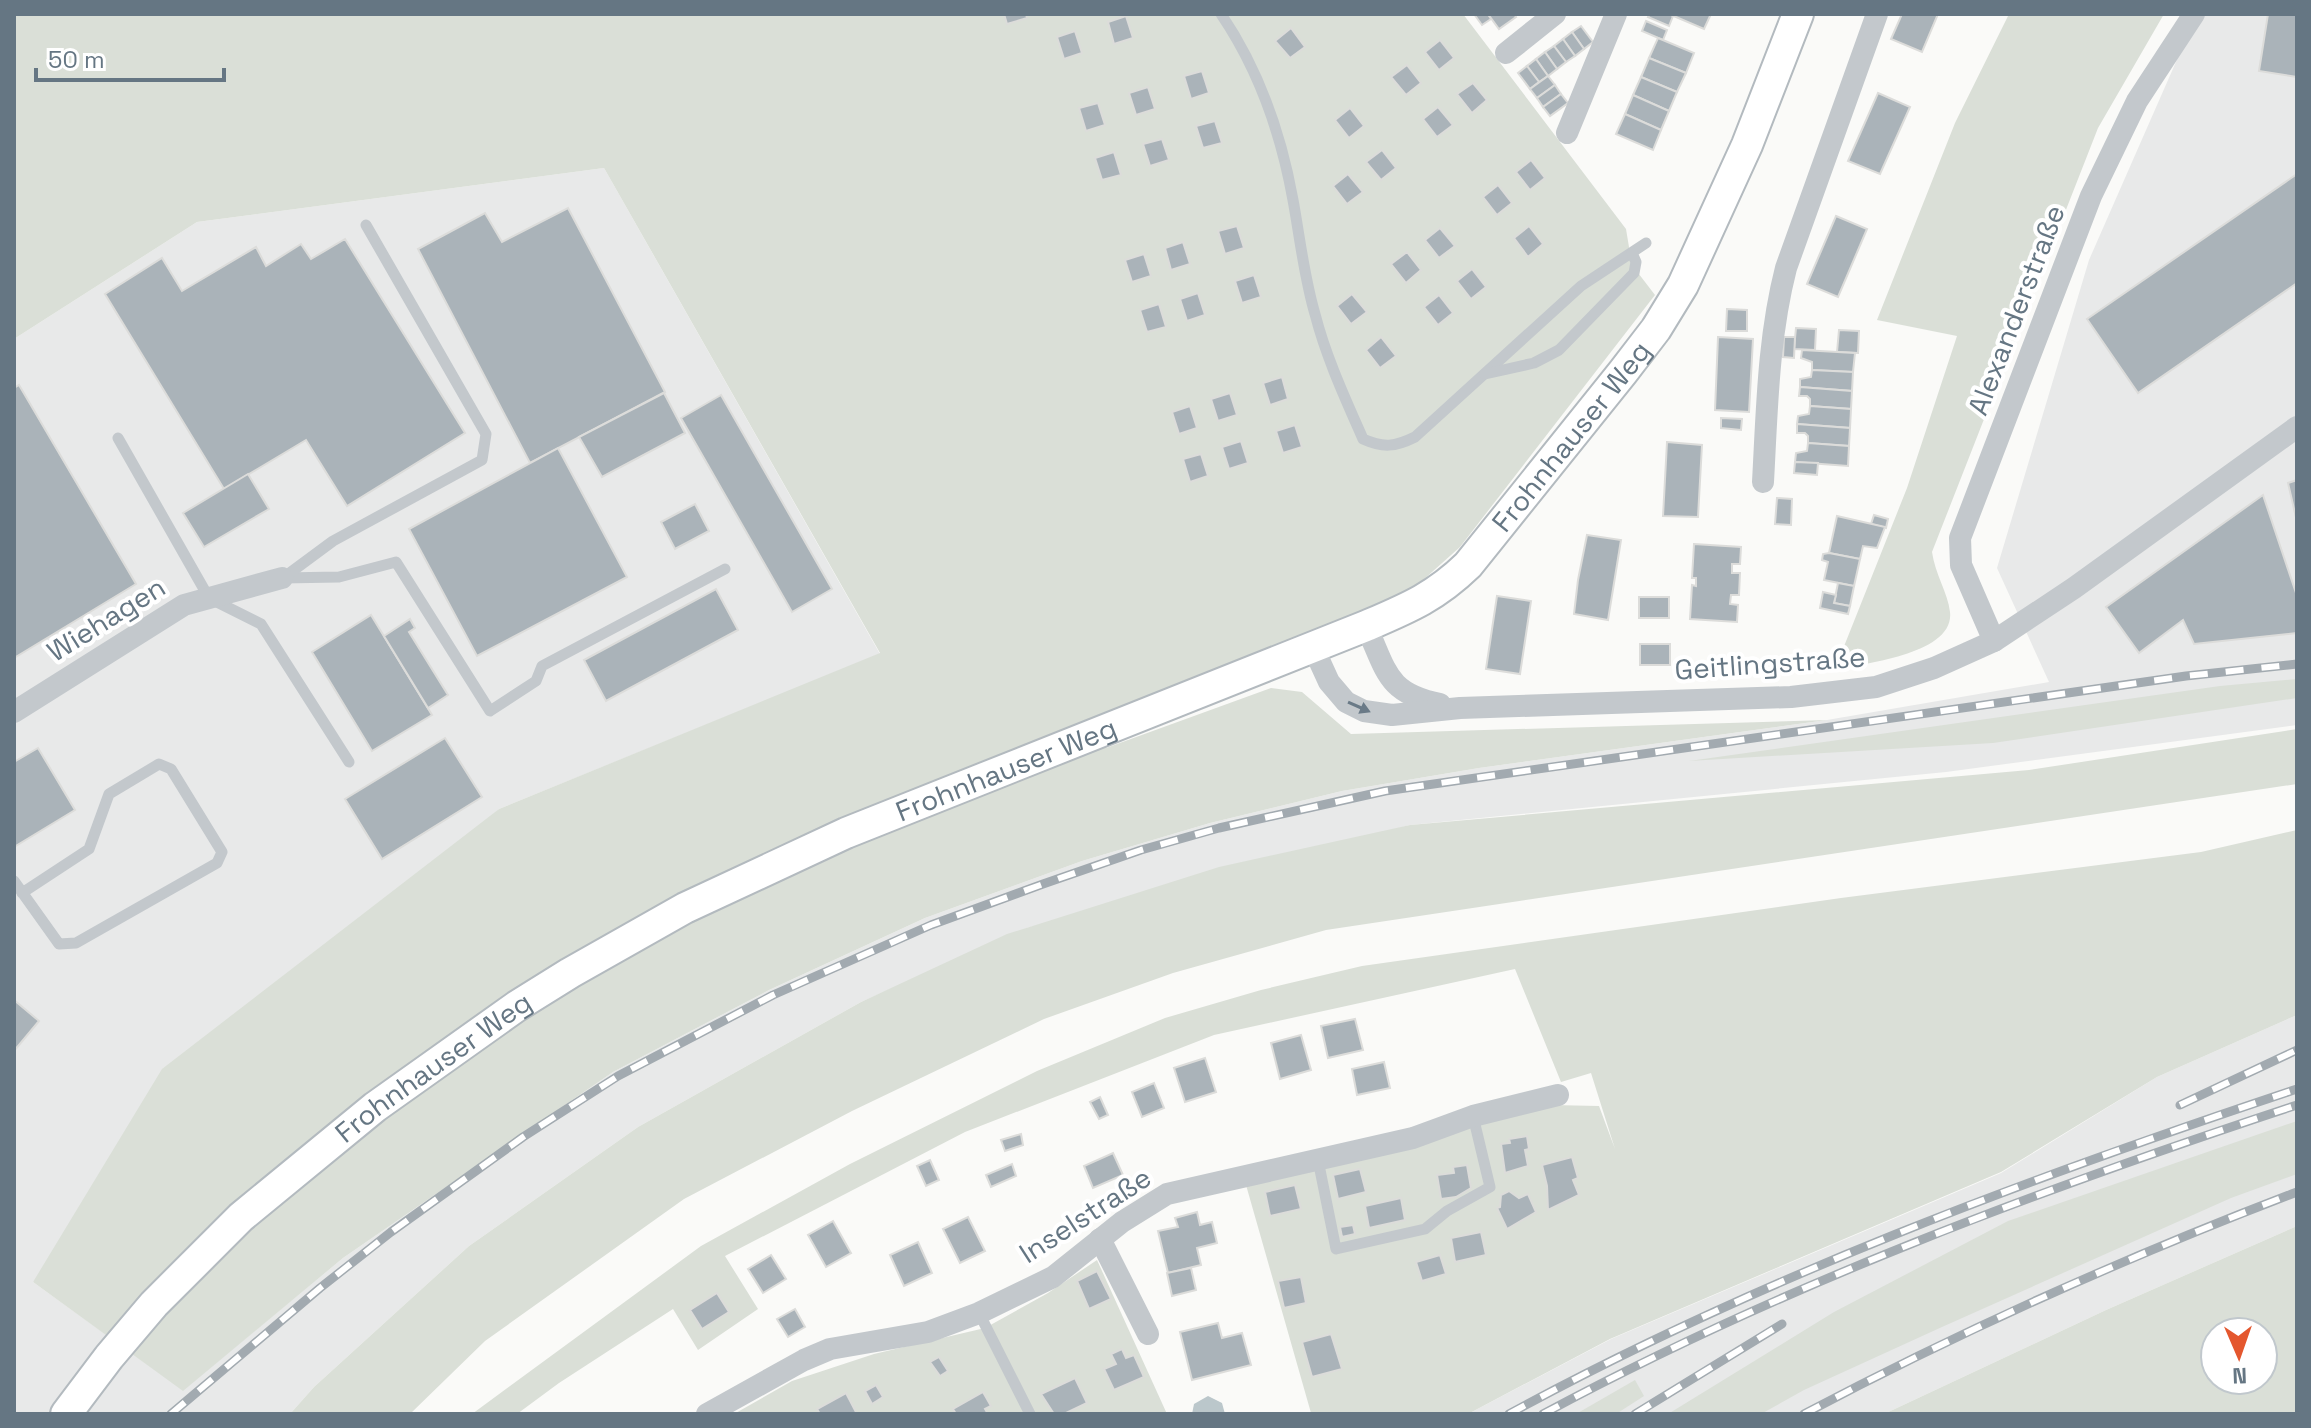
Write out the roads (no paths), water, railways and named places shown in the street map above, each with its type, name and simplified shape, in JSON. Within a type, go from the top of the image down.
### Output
[{"type":"main road","name":"Frohnhauser Weg","points":[[66,1414],[154,1304],[241,1217],[375,1107],[557,981],[685,908],[818,846],[1366,626],[1421,602],[1445,587],[1468,565],[1656,329],[1683,285],[1741,158],[1798,14]]},
{"type":"street","points":[[1506,53],[1555,14]]},
{"type":"street","points":[[1567,133],[1616,14]]},
{"type":"street","points":[[1763,482],[1776,309],[1786,268],[1877,14]]},
{"type":"street","name":"Alexanderstraße","points":[[1994,641],[1961,565],[1960,538],[2091,196],[2137,101],[2194,14]]},
{"type":"street","name":"Geitlingstraße","points":[[1313,647],[1329,682],[1346,702],[1364,711],[1392,715],[1460,708],[1791,697],[1876,687],[1934,668],[1994,641],[2074,588],[2297,427]]},
{"type":"street","name":"Wiehagen","points":[[14,712],[184,605],[282,578]]},
{"type":"street","name":"Geitlingstraße","points":[[1366,626],[1394,685],[1416,699],[1460,708]]},
{"type":"street","name":"Inselstraße","points":[[707,1414],[804,1360],[830,1349],[928,1332],[979,1313],[1053,1277],[1100,1239],[1167,1194],[1413,1138],[1473,1116],[1558,1095]]},
{"type":"street","points":[[1100,1239],[1148,1334]]},
{"type":"lane","points":[[1221,14],[1244,48],[1281,145],[1314,313],[1329,359],[1363,439],[1380,447],[1399,445],[1415,437],[1581,286],[1646,243]]},
{"type":"lane","points":[[282,578],[333,541],[482,460],[486,434],[366,225]]},
{"type":"lane","points":[[1484,374],[1534,363],[1559,350],[1634,273],[1636,262],[1632,253]]},
{"type":"lane","points":[[118,438],[209,598],[261,624],[349,762]]},
{"type":"lane","points":[[282,578],[339,577],[396,562],[490,711],[536,681],[542,666],[725,569]]},
{"type":"lane","points":[[14,881],[22,893],[59,944],[76,943],[217,863],[222,852],[171,769],[159,764],[109,794],[89,849],[22,893]]},
{"type":"lane","points":[[1318,1160],[1336,1249],[1425,1229],[1447,1211],[1490,1187],[1473,1116]]},
{"type":"lane","points":[[979,1313],[1030,1414]]},
{"type":"railway","points":[[171,1414],[391,1232],[523,1137],[618,1076],[773,995],[931,925],[1043,884],[1141,850],[1219,828],[1385,791],[2186,676],[2297,664]]},
{"type":"railway","points":[[2180,1105],[2297,1050]]},
{"type":"railway","points":[[1509,1414],[1700,1318],[1896,1234],[2095,1159],[2297,1089]]},
{"type":"railway","points":[[1543,1414],[1726,1323],[1913,1243],[2104,1171],[2297,1105]]},
{"type":"railway","points":[[1804,1414],[1924,1353],[2047,1296],[2297,1192]]},
{"type":"railway","points":[[1635,1414],[1782,1324]]}]
